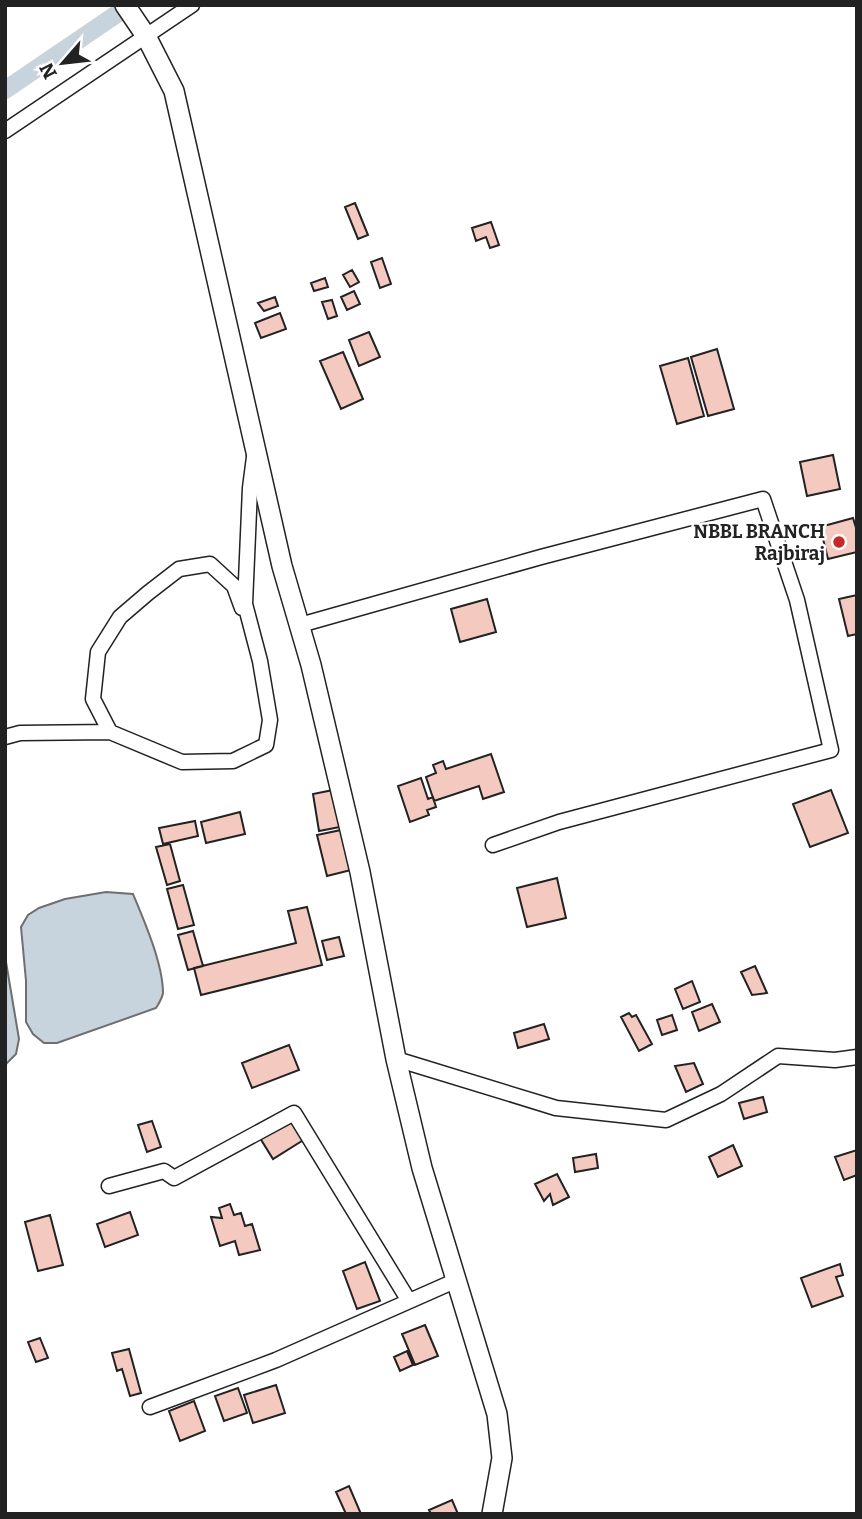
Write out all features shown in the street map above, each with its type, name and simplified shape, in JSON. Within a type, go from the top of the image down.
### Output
[{"type":"street","points":[[125,5],[146,36],[174,91],[282,566],[311,665],[360,872],[396,1059],[422,1168],[497,1414],[502,1458],[492,1514]]},
{"type":"street","points":[[5,131],[192,5]]},
{"type":"street","points":[[5,737],[20,733],[110,732],[182,762],[233,761],[266,745],[270,720],[260,661],[245,604],[250,488],[256,448]]},
{"type":"street","points":[[300,625],[541,557],[763,499],[797,600],[831,750],[559,822],[493,845]]},
{"type":"street","points":[[110,732],[93,699],[98,652],[120,617],[179,569],[210,564],[234,586],[260,661]]},
{"type":"street","points":[[396,1059],[556,1108],[666,1120],[721,1094],[778,1056],[835,1060],[857,1057]]},
{"type":"street","points":[[109,1186],[164,1171],[174,1178],[294,1112],[409,1301]]},
{"type":"street","points":[[150,1407],[276,1360],[457,1280]]},
{"type":"shaded area","points":[[106,892],[133,894],[156,956],[162,981],[161,999],[156,1008],[57,1043],[44,1043],[33,1034],[26,1022],[26,981],[21,927],[28,915],[39,908],[65,899]]},
{"type":"shaded area","points":[[5,956],[19,1039],[16,1054],[5,1065]]},
{"type":"building","points":[[355,203],[368,235],[358,239],[345,207]]},
{"type":"building","points":[[491,222],[499,245],[490,248],[486,237],[476,241],[472,228]]},
{"type":"building","points":[[382,258],[391,284],[380,288],[371,262]]},
{"type":"building","points":[[352,270],[359,282],[350,287],[343,275]]},
{"type":"building","points":[[325,278],[328,287],[314,291],[311,283]]},
{"type":"building","points":[[354,291],[360,304],[347,310],[341,297]]},
{"type":"building","points":[[275,297],[278,306],[264,311],[258,303]]},
{"type":"building","points":[[332,300],[337,316],[328,319],[322,302]]},
{"type":"building","points":[[280,313],[286,329],[261,338],[255,323]]},
{"type":"building","points":[[369,332],[380,357],[359,366],[349,340]]},
{"type":"building","points":[[717,349],[734,409],[708,416],[691,357]]},
{"type":"building","points":[[343,352],[363,399],[341,409],[320,361]]},
{"type":"building","points":[[688,358],[704,416],[677,424],[660,366]]},
{"type":"building","points":[[833,455],[840,489],[807,496],[800,462]]},
{"type":"building","points":[[853,518],[857,531],[857,552],[828,559],[820,527]]},
{"type":"building","points":[[857,595],[857,634],[848,636],[839,599]]},
{"type":"building","points":[[487,599],[496,632],[460,642],[451,609]]},
{"type":"building","points":[[491,754],[504,792],[483,799],[479,786],[434,801],[426,777],[436,773],[433,765],[443,761],[446,769]]},
{"type":"building","points":[[421,778],[428,799],[433,797],[436,807],[427,810],[429,815],[410,822],[398,786]]},
{"type":"building","points":[[333,790],[340,827],[319,831],[313,794]]},
{"type":"building","points":[[831,790],[848,833],[810,847],[793,804]]},
{"type":"building","points":[[240,812],[245,834],[206,843],[201,822]]},
{"type":"building","points":[[195,821],[198,836],[163,844],[159,828]]},
{"type":"building","points":[[341,830],[351,870],[327,876],[317,835]]},
{"type":"building","points":[[170,844],[180,881],[167,885],[156,847]]},
{"type":"building","points":[[557,878],[566,918],[527,927],[517,888]]},
{"type":"building","points":[[183,885],[194,925],[178,929],[167,889]]},
{"type":"building","points":[[307,907],[322,965],[201,995],[194,968],[296,943],[288,911]]},
{"type":"building","points":[[193,931],[203,966],[188,970],[178,935]]},
{"type":"building","points":[[339,937],[344,956],[327,960],[322,941]]},
{"type":"building","points":[[755,966],[767,993],[752,995],[741,972]]},
{"type":"building","points":[[692,981],[700,1002],[683,1009],[675,989]]},
{"type":"building","points":[[712,1004],[720,1022],[699,1031],[692,1012]]},
{"type":"building","points":[[629,1013],[632,1017],[636,1015],[652,1044],[639,1051],[621,1017]]},
{"type":"building","points":[[672,1015],[677,1030],[662,1035],[657,1020]]},
{"type":"building","points":[[544,1024],[549,1039],[518,1048],[514,1033]]},
{"type":"building","points":[[289,1045],[299,1070],[252,1088],[242,1063]]},
{"type":"building","points":[[694,1063],[703,1084],[686,1092],[675,1066]]},
{"type":"building","points":[[763,1097],[767,1112],[744,1119],[739,1103]]},
{"type":"building","points":[[291,1118],[305,1139],[273,1159],[260,1138]]},
{"type":"building","points":[[152,1121],[161,1147],[147,1152],[138,1125]]},
{"type":"building","points":[[733,1145],[742,1166],[718,1177],[709,1157]]},
{"type":"building","points":[[857,1150],[857,1175],[844,1180],[835,1157]]},
{"type":"building","points":[[596,1154],[598,1168],[575,1172],[573,1158]]},
{"type":"building","points":[[557,1174],[569,1197],[553,1205],[550,1194],[544,1201],[535,1184]]},
{"type":"building","points":[[230,1204],[234,1215],[241,1213],[245,1226],[252,1224],[260,1250],[239,1255],[235,1241],[220,1246],[211,1217],[222,1218],[219,1208]]},
{"type":"building","points":[[130,1212],[138,1235],[105,1247],[97,1224]]},
{"type":"building","points":[[50,1215],[63,1265],[38,1271],[25,1222]]},
{"type":"building","points":[[365,1262],[380,1301],[357,1309],[343,1271]]},
{"type":"building","points":[[840,1264],[843,1275],[836,1277],[843,1296],[812,1307],[801,1278]]},
{"type":"building","points":[[425,1325],[438,1356],[415,1365],[402,1334]]},
{"type":"building","points":[[40,1338],[48,1358],[36,1362],[28,1342]]},
{"type":"building","points":[[129,1349],[141,1393],[130,1396],[122,1369],[117,1371],[112,1353]]},
{"type":"building","points":[[407,1351],[413,1365],[400,1371],[394,1357]]},
{"type":"building","points":[[276,1385],[285,1413],[253,1423],[244,1395]]},
{"type":"building","points":[[238,1388],[247,1413],[224,1421],[215,1396]]},
{"type":"building","points":[[194,1401],[205,1431],[180,1441],[169,1411]]},
{"type":"building","points":[[349,1486],[361,1514],[346,1514],[336,1492]]},
{"type":"building","points":[[452,1500],[458,1514],[431,1514],[429,1510]]},
{"type":"waterway","points":[[5,90],[130,5]]},
{"type":"place","name":"NBBL BRANCH Rajbiraj","points":[[839,542]]}]
